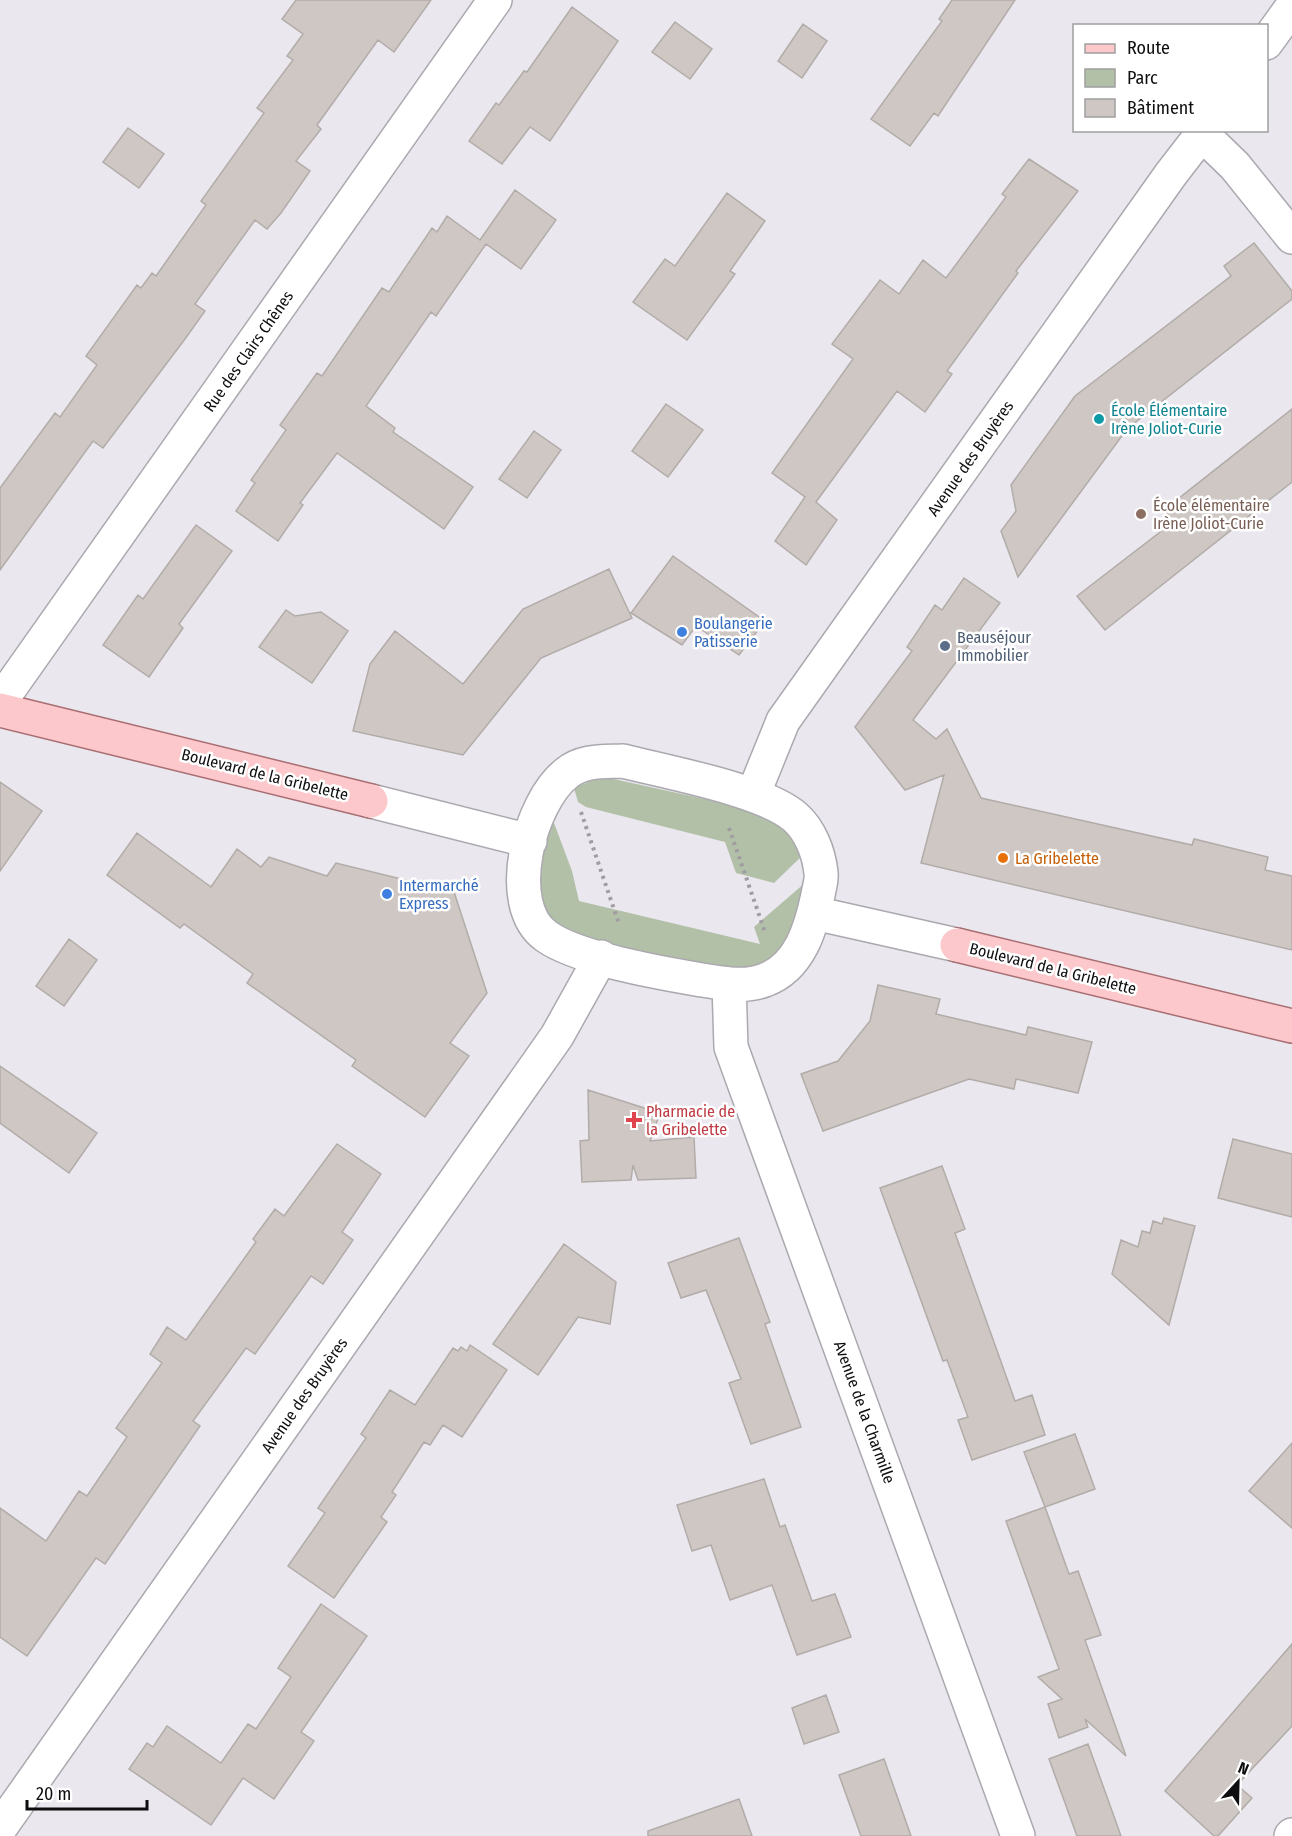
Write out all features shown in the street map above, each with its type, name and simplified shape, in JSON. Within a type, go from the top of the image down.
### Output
[{"type":"main road","name":"Boulevard de la Gribelette","points":[[0,710],[371,801]]},
{"type":"main road","name":"Boulevard de la Gribelette","points":[[957,945],[1292,1026]]},
{"type":"street","name":"Rue des Clairs Chênes","points":[[0,702],[495,0]]},
{"type":"street","points":[[1268,40],[1292,7]]},
{"type":"street","points":[[1204,132],[1235,166],[1292,237]]},
{"type":"street","name":"Avenue des Bruyères","points":[[753,795],[783,721],[1171,174],[1204,132]]},
{"type":"street","points":[[623,761],[753,795],[779,806],[795,817],[807,832],[817,853],[822,875],[814,914],[799,951],[779,972],[765,980],[729,984],[634,965],[601,957],[556,941],[546,936],[532,922],[526,908],[523,885],[530,841],[539,810],[554,784],[568,771],[590,762],[623,761]]},
{"type":"street","name":"Boulevard de la Gribelette","points":[[371,801],[530,841]]},
{"type":"street","name":"Boulevard de la Gribelette","points":[[814,914],[957,945]]},
{"type":"street","name":"Avenue des Bruyères","points":[[0,1828],[557,1036],[601,957]]},
{"type":"street","name":"Avenue de la Charmille","points":[[729,984],[731,1047],[1018,1836]]},
{"type":"path","points":[[568,771],[634,965]]},
{"type":"path","points":[[714,785],[779,972]]},
{"type":"green space","points":[[609,778],[764,812],[780,823],[804,854],[774,883],[736,873],[725,842],[586,807],[578,802],[574,788],[595,779]]},
{"type":"green space","points":[[551,815],[572,871],[579,901],[760,944],[754,927],[806,882],[795,927],[774,958],[746,972],[681,962],[585,938],[553,922],[542,905],[536,868]]},
{"type":"building","points":[[296,0],[431,0],[394,52],[378,40],[317,125],[321,129],[296,161],[310,171],[281,213],[267,229],[255,220],[195,304],[205,311],[185,339],[103,448],[93,441],[0,570],[0,488],[55,413],[60,417],[97,365],[86,356],[137,285],[141,288],[152,273],[156,276],[206,205],[201,201],[264,113],[257,108],[293,60],[287,56],[303,34],[282,19]]},
{"type":"building","points":[[952,0],[1015,0],[938,116],[934,113],[910,146],[871,119],[942,21],[939,19]]},
{"type":"building","points":[[572,7],[618,41],[550,141],[530,127],[502,164],[469,141],[496,103],[499,105],[524,71],[527,72]]},
{"type":"building","points":[[675,22],[712,49],[690,79],[652,52]]},
{"type":"building","points":[[803,24],[827,41],[802,78],[778,61]]},
{"type":"building","points":[[128,128],[164,154],[139,188],[103,162]]},
{"type":"building","points":[[1029,159],[1078,191],[1016,271],[1018,273],[947,371],[952,374],[925,412],[897,391],[816,502],[837,520],[806,565],[775,541],[805,497],[772,473],[853,359],[832,344],[880,280],[899,294],[923,260],[946,278],[1006,197],[1002,194]]},
{"type":"building","points":[[515,190],[556,220],[521,269],[486,244],[436,316],[431,312],[366,406],[395,428],[393,432],[473,487],[444,529],[337,453],[300,503],[303,505],[278,541],[236,511],[255,483],[251,480],[286,430],[280,425],[317,373],[322,376],[382,288],[389,292],[432,228],[437,232],[447,216],[480,240]]},
{"type":"building","points":[[727,193],[765,221],[730,271],[735,274],[687,340],[633,302],[665,259],[675,266]]},
{"type":"building","name":"École Élémentaire Irène Joliot-Curie","points":[[1254,243],[1292,291],[1292,299],[1127,429],[1018,577],[1001,531],[1016,511],[1011,485],[1075,396],[1231,276],[1224,266]]},
{"type":"building","points":[[666,404],[703,430],[668,477],[632,451]]},
{"type":"building","points":[[1292,409],[1292,482],[1105,630],[1077,596],[1173,522],[1164,510]]},
{"type":"building","points":[[534,431],[561,450],[527,498],[499,479]]},
{"type":"building","points":[[196,525],[232,551],[179,624],[183,628],[149,677],[103,645],[138,595],[143,599]]},
{"type":"building","points":[[673,556],[765,621],[739,655],[696,626],[682,645],[631,613]]},
{"type":"building","points":[[609,569],[632,618],[541,658],[463,755],[353,731],[370,664],[395,631],[463,684],[523,609]]},
{"type":"building","points":[[964,578],[1000,603],[913,720],[936,739],[947,729],[981,798],[1192,845],[1194,839],[1268,857],[1265,870],[1292,876],[1292,950],[921,863],[944,775],[905,790],[855,727],[912,651],[907,647],[935,605],[942,610]]},
{"type":"building","points":[[286,610],[295,616],[321,612],[348,631],[312,683],[259,647]]},
{"type":"building","points":[[0,782],[42,811],[0,871]]},
{"type":"building","points":[[137,833],[211,887],[237,849],[261,867],[269,857],[327,876],[336,863],[454,892],[487,993],[450,1043],[469,1056],[425,1117],[352,1066],[356,1060],[247,983],[253,974],[184,924],[180,928],[107,875]]},
{"type":"building","points":[[69,939],[97,960],[64,1006],[36,986]]},
{"type":"building","points":[[878,985],[940,999],[936,1014],[1026,1035],[1028,1027],[1092,1042],[1078,1093],[1016,1079],[1014,1089],[969,1079],[823,1131],[801,1074],[838,1061],[870,1021]]},
{"type":"building","points":[[0,1066],[97,1133],[69,1173],[0,1123]]},
{"type":"building","points":[[588,1090],[660,1113],[650,1141],[694,1137],[696,1178],[638,1180],[633,1165],[631,1180],[582,1182],[580,1141],[589,1140]]},
{"type":"building","points":[[1233,1139],[1292,1154],[1292,1217],[1218,1198]]},
{"type":"building","points":[[337,1144],[381,1174],[342,1232],[353,1240],[323,1284],[311,1276],[255,1354],[246,1348],[193,1421],[200,1426],[105,1564],[96,1558],[27,1656],[0,1637],[0,1508],[46,1541],[79,1491],[87,1496],[127,1437],[116,1428],[162,1363],[150,1354],[167,1327],[186,1340],[256,1242],[253,1239],[275,1209],[284,1216]]},
{"type":"building","points":[[942,1166],[965,1229],[955,1233],[1015,1401],[1032,1395],[1045,1435],[972,1460],[958,1420],[968,1417],[947,1360],[943,1361],[880,1188]]},
{"type":"building","points":[[1164,1218],[1195,1226],[1169,1325],[1112,1274],[1121,1240],[1138,1247],[1142,1231],[1150,1233],[1153,1221],[1162,1224]]},
{"type":"building","points":[[739,1238],[770,1322],[765,1324],[801,1427],[751,1444],[729,1383],[741,1379],[706,1290],[681,1298],[668,1263]]},
{"type":"building","points":[[564,1244],[616,1282],[610,1324],[578,1317],[538,1375],[493,1344]]},
{"type":"building","points":[[470,1345],[507,1370],[462,1437],[443,1425],[430,1445],[424,1442],[392,1492],[396,1495],[381,1517],[387,1522],[334,1598],[288,1566],[325,1513],[318,1508],[366,1438],[361,1434],[390,1390],[415,1405],[453,1348],[458,1351],[461,1347],[467,1351]]},
{"type":"building","points":[[1075,1434],[1095,1489],[1045,1507],[1024,1452]]},
{"type":"building","points":[[1292,1443],[1292,1528],[1249,1491]]},
{"type":"building","points":[[764,1479],[780,1527],[785,1525],[812,1601],[835,1594],[851,1637],[797,1655],[772,1585],[730,1600],[711,1545],[692,1551],[677,1505]]},
{"type":"building","points":[[1045,1507],[1069,1574],[1078,1571],[1101,1635],[1085,1640],[1126,1756],[1085,1719],[1088,1727],[1059,1738],[1048,1704],[1062,1699],[1038,1677],[1059,1669],[1006,1521]]},
{"type":"building","points":[[321,1604],[367,1636],[301,1732],[314,1741],[274,1799],[243,1778],[211,1825],[129,1769],[147,1743],[153,1747],[167,1726],[221,1763],[248,1724],[256,1729],[291,1677],[278,1668]]},
{"type":"building","points":[[1292,1644],[1292,1726],[1237,1785],[1252,1798],[1218,1836],[1214,1836],[1165,1791]]},
{"type":"building","points":[[826,1695],[839,1732],[804,1744],[792,1708]]},
{"type":"building","points":[[1088,1744],[1121,1836],[1077,1836],[1049,1759]]},
{"type":"building","points":[[884,1759],[911,1836],[861,1836],[839,1775]]},
{"type":"building","points":[[739,1799],[752,1836],[648,1836],[648,1831]]},
{"type":"place","name":"École Élémentaire Irène Joliot-Curie","points":[[1099,419]]},
{"type":"place","name":"École élémentaire Irène Joliot-Curie","points":[[1141,514]]},
{"type":"place","name":"Boulangerie Patisserie","points":[[682,632]]},
{"type":"place","name":"Beauséjour Immobilier","points":[[945,646]]},
{"type":"place","name":"La Gribelette","points":[[1003,858]]},
{"type":"place","name":"Intermarché Express","points":[[387,894]]},
{"type":"place","name":"Pharmacie de la Gribelette","points":[[634,1120]]}]
